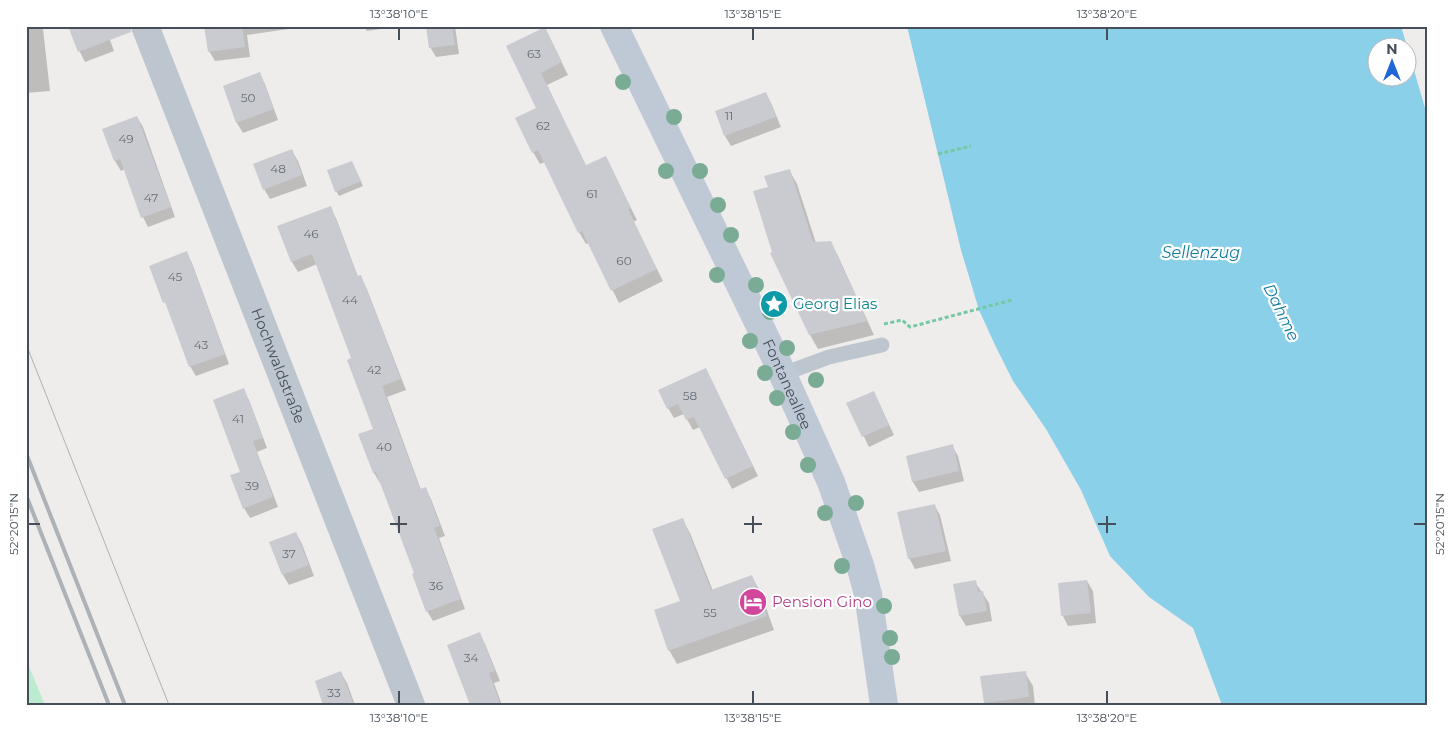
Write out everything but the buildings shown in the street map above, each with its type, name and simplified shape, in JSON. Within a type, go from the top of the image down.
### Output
[{"type":"main road","name":"Fontaneallee","points":[[614,26],[783,374],[831,482],[860,565],[868,594],[884,705]]},
{"type":"street","name":"Hochwaldstraße","points":[[145,26],[411,705]]},
{"type":"lane","points":[[783,374],[829,357],[882,345]]},
{"type":"path","points":[[938,154],[970,146]]},
{"type":"path","points":[[980,310],[1012,300]]},
{"type":"green space","points":[[26,659],[45,705],[26,705]]},
{"type":"water","name":"Sellenzug","points":[[907,26],[1401,26],[1405,38],[1366,38],[1366,88],[1416,88],[1416,77],[1428,118],[1428,705],[1222,705],[1193,628],[1149,597],[1110,556],[1081,490],[1046,429],[1013,381],[979,310],[961,250]]},
{"type":"tram line","points":[[26,344],[169,705]]},
{"type":"railway","points":[[26,453],[125,705]]},
{"type":"railway","points":[[26,495],[109,705]]},
{"type":"place","name":"Georg Elias","points":[[774,304]]},
{"type":"place","name":"Pension Gino","points":[[753,602]]},
{"type":"water label","name":"Dahme","points":[[1282,312]]}]
